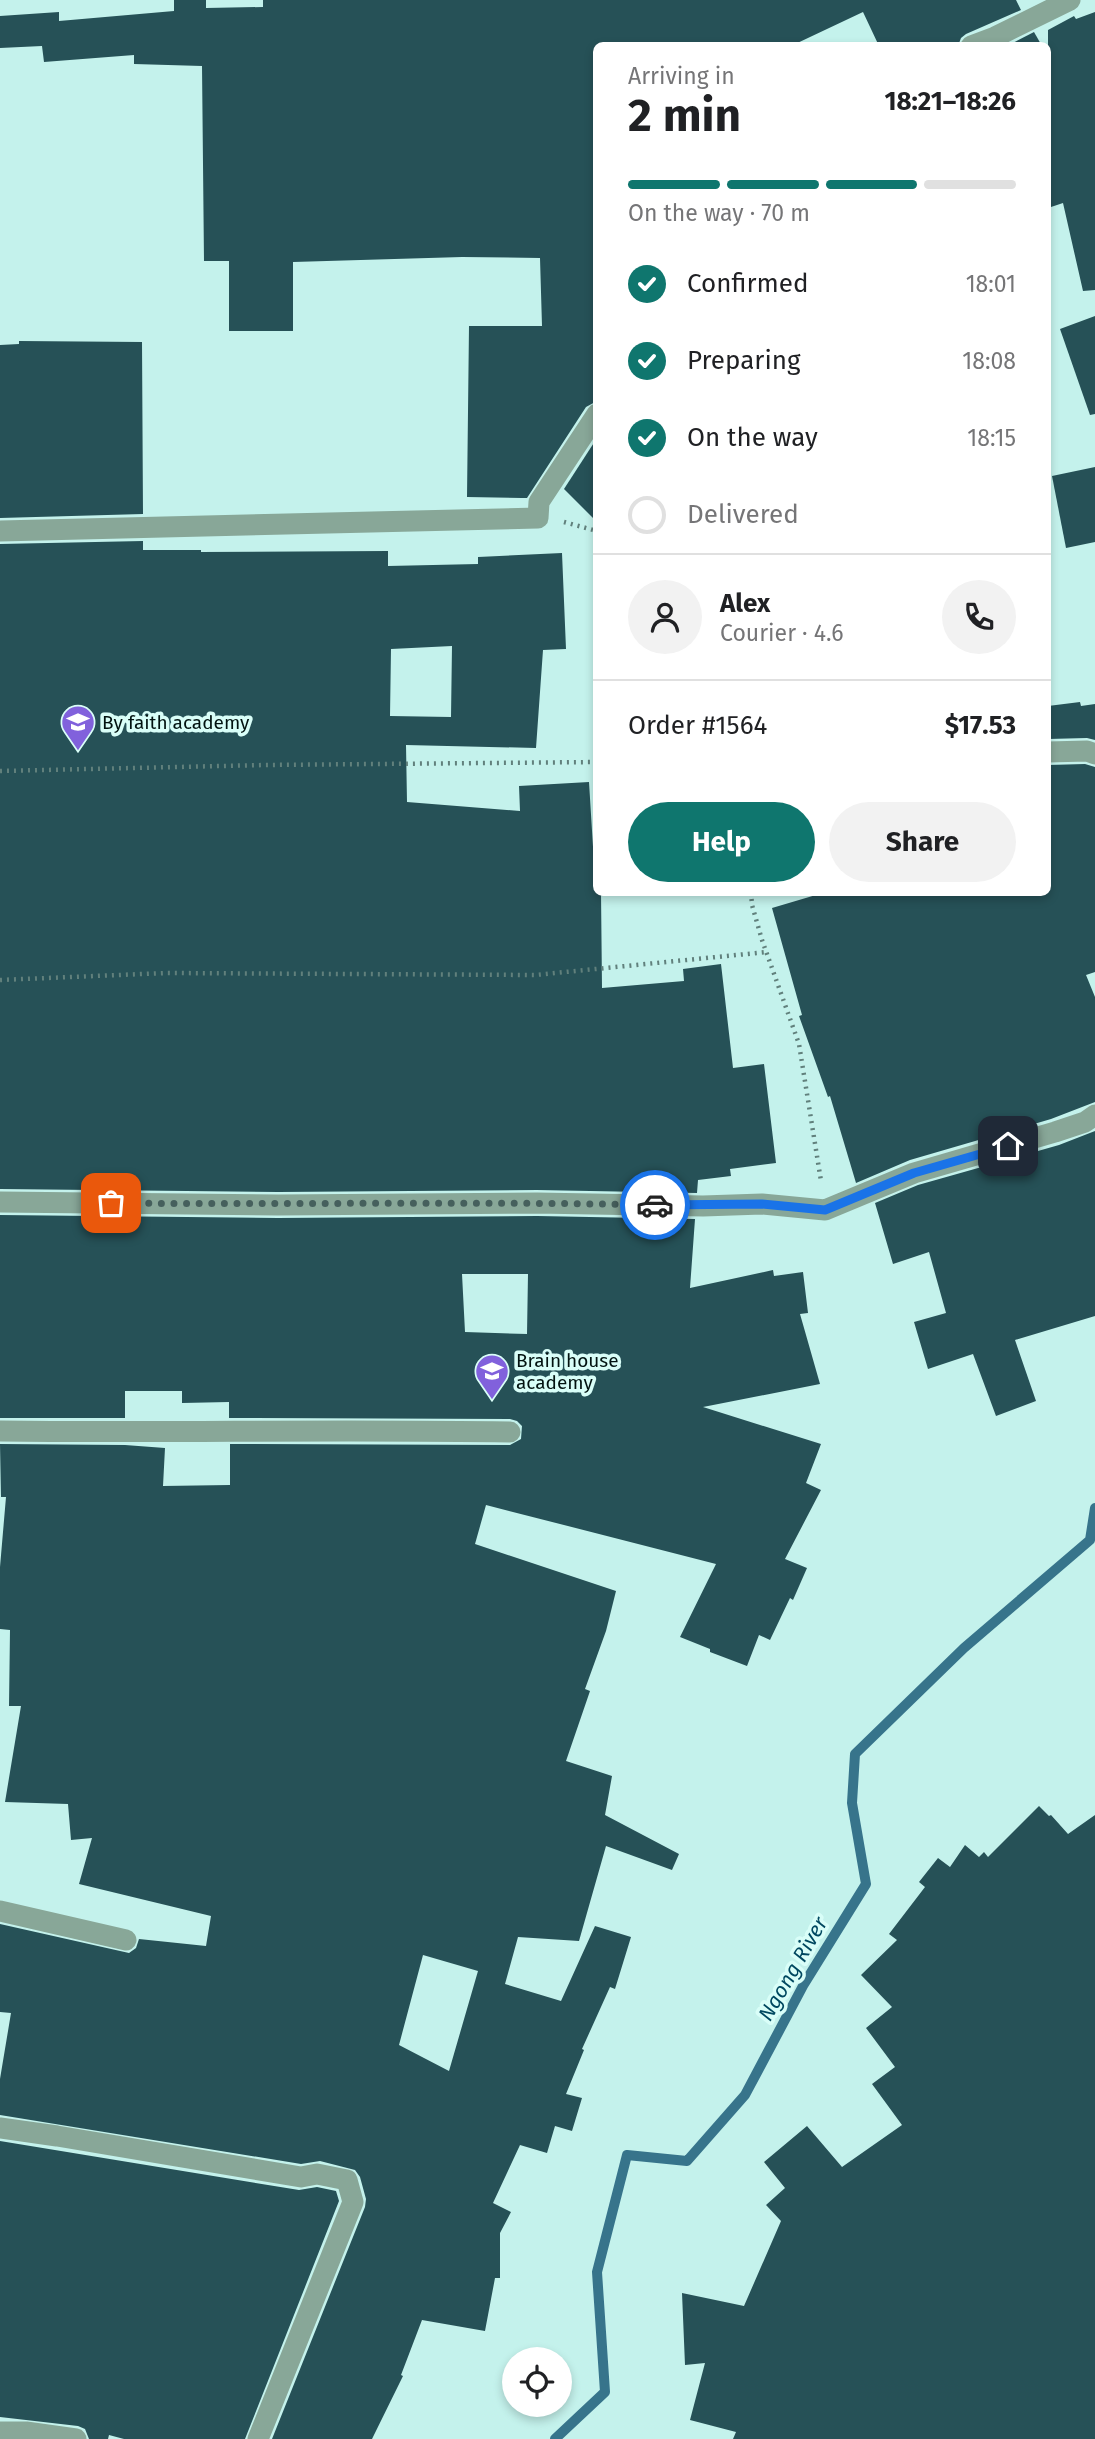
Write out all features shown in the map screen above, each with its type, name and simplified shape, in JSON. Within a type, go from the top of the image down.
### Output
[{"type":"street","points":[[982,42],[1070,0]]},
{"type":"street","points":[[0,531],[538,517],[539,502],[593,420]]},
{"type":"street","points":[[1051,752],[1087,751],[1095,754]]},
{"type":"street","points":[[0,1202],[278,1205],[762,1204],[825,1210],[914,1173],[1055,1132],[1085,1122],[1095,1115]]},
{"type":"street","points":[[0,1431],[179,1433],[340,1429],[510,1432]]},
{"type":"street","points":[[0,1911],[126,1940]]},
{"type":"street","points":[[0,2128],[301,2176],[317,2174],[347,2180],[353,2202],[258,2439]]},
{"type":"street","points":[[0,2432],[26,2432],[76,2439]]},
{"type":"path","points":[[0,771],[593,762]]},
{"type":"path","points":[[751,896],[767,952],[799,1044],[825,1210]]},
{"type":"path","points":[[0,980],[166,974],[535,975],[767,952]]},
{"type":"building","points":[[174,0],[206,0],[206,8],[263,7],[263,0],[1016,0],[1021,10],[966,34],[960,42],[877,42],[863,12],[799,42],[593,42],[593,403],[586,407],[527,498],[467,497],[469,326],[542,326],[540,258],[462,257],[293,262],[293,331],[229,331],[229,261],[204,261],[202,66],[134,64],[134,55],[44,62],[42,46],[0,48],[0,16],[59,12],[59,21],[174,11]]},
{"type":"building","points":[[1095,12],[1095,290],[1083,291],[1063,203],[1051,207],[1051,42],[1048,42],[1048,30],[1074,16],[1076,19]]},
{"type":"building","points":[[1034,32],[1040,42],[1015,42]]},
{"type":"building","points":[[1095,316],[1095,414],[1090,415],[1060,329]]},
{"type":"building","points":[[19,341],[142,342],[143,514],[0,518],[0,345],[19,344]]},
{"type":"building","points":[[593,444],[593,518],[564,489]]},
{"type":"building","points":[[1095,467],[1095,542],[1066,548],[1052,476]]},
{"type":"building","points":[[143,541],[143,550],[388,551],[388,566],[478,564],[478,557],[562,553],[566,649],[543,650],[536,748],[406,745],[407,802],[520,811],[519,786],[589,782],[593,896],[601,896],[602,988],[684,981],[683,969],[721,964],[733,1068],[764,1064],[776,1163],[730,1169],[731,1176],[698,1180],[697,1193],[0,1189],[0,544]],"holes":[[[452,646],[451,717],[390,716],[391,649]]]},
{"type":"building","points":[[1080,702],[1081,706],[1095,704],[1095,740],[1051,739],[1051,706]]},
{"type":"building","points":[[1085,764],[1095,767],[1095,972],[1086,975],[1095,997],[1095,1102],[1051,1119],[910,1160],[856,1183],[830,1096],[828,1097],[799,1016],[802,1015],[772,908],[812,896],[1051,896],[1051,765]]},
{"type":"building","points":[[1095,1131],[1095,1316],[1015,1340],[1036,1401],[996,1416],[973,1354],[928,1369],[914,1322],[946,1313],[929,1252],[893,1264],[875,1203],[918,1185],[1059,1145]]},
{"type":"building","points":[[0,1215],[695,1219],[690,1288],[773,1270],[774,1276],[803,1272],[808,1313],[800,1314],[820,1384],[703,1407],[821,1444],[806,1483],[821,1490],[785,1559],[807,1568],[793,1600],[790,1598],[770,1640],[759,1635],[747,1666],[680,1637],[716,1564],[486,1505],[475,1544],[616,1591],[606,1631],[585,1689],[590,1691],[566,1761],[612,1776],[605,1815],[679,1854],[672,1870],[606,1846],[579,1941],[518,1937],[505,1984],[561,2001],[595,1926],[631,1937],[615,1989],[610,1987],[582,2049],[584,2050],[566,2094],[582,2098],[572,2131],[555,2126],[547,2153],[520,2145],[493,2203],[511,2212],[500,2233],[500,2278],[495,2278],[485,2331],[422,2320],[401,2375],[403,2376],[372,2439],[272,2439],[365,2207],[366,2199],[360,2177],[355,2170],[320,2161],[301,2164],[0,2115],[0,2079],[11,2013],[0,2012],[0,1924],[129,1953],[136,1948],[139,1939],[206,1946],[211,1916],[79,1884],[92,1838],[71,1840],[68,1804],[5,1802],[21,1706],[9,1706],[10,1630],[0,1629],[0,1567],[6,1497],[1,1497],[0,1444],[165,1448],[163,1486],[230,1485],[230,1444],[510,1445],[521,1439],[522,1426],[510,1419],[229,1418],[229,1402],[182,1403],[182,1391],[125,1391],[125,1418],[0,1418]],"holes":[[[462,1274],[528,1274],[527,1334],[465,1332]],[[423,1955],[478,1971],[449,2071],[399,2045]]]},
{"type":"building","points":[[1039,1806],[1068,1834],[1095,1815],[1095,2439],[733,2439],[736,2432],[690,2420],[705,2363],[685,2365],[682,2293],[744,2306],[781,2221],[766,2205],[785,2188],[764,2162],[807,2126],[842,2167],[902,2125],[872,2084],[895,2067],[866,2028],[892,2007],[861,1975],[897,1940],[889,1934],[925,1887],[919,1882],[938,1858],[950,1867],[965,1845],[979,1857],[984,1852],[988,1857]]},
{"type":"building","points":[[0,2141],[299,2190],[317,2187],[336,2191],[339,2201],[245,2439],[124,2439],[109,2435],[108,2439],[89,2439],[85,2429],[78,2426],[0,2417]]},
{"type":"waterway","name":"Ngong River","points":[[555,2439],[605,2392],[597,2272],[627,2155],[687,2161],[745,2095],[804,1984],[866,1884],[852,1803],[855,1754],[964,1648],[1090,1540],[1095,1508]]},
{"type":"way so far","points":[[111,1203],[655,1205]]},
{"type":"place","name":"By faith academy","points":[[78,752]]},
{"type":"place","name":"Brain house academy","points":[[492,1401]]},
{"type":"route","points":[[655,1205],[762,1204],[825,1210],[914,1173],[1008,1146]]}]
